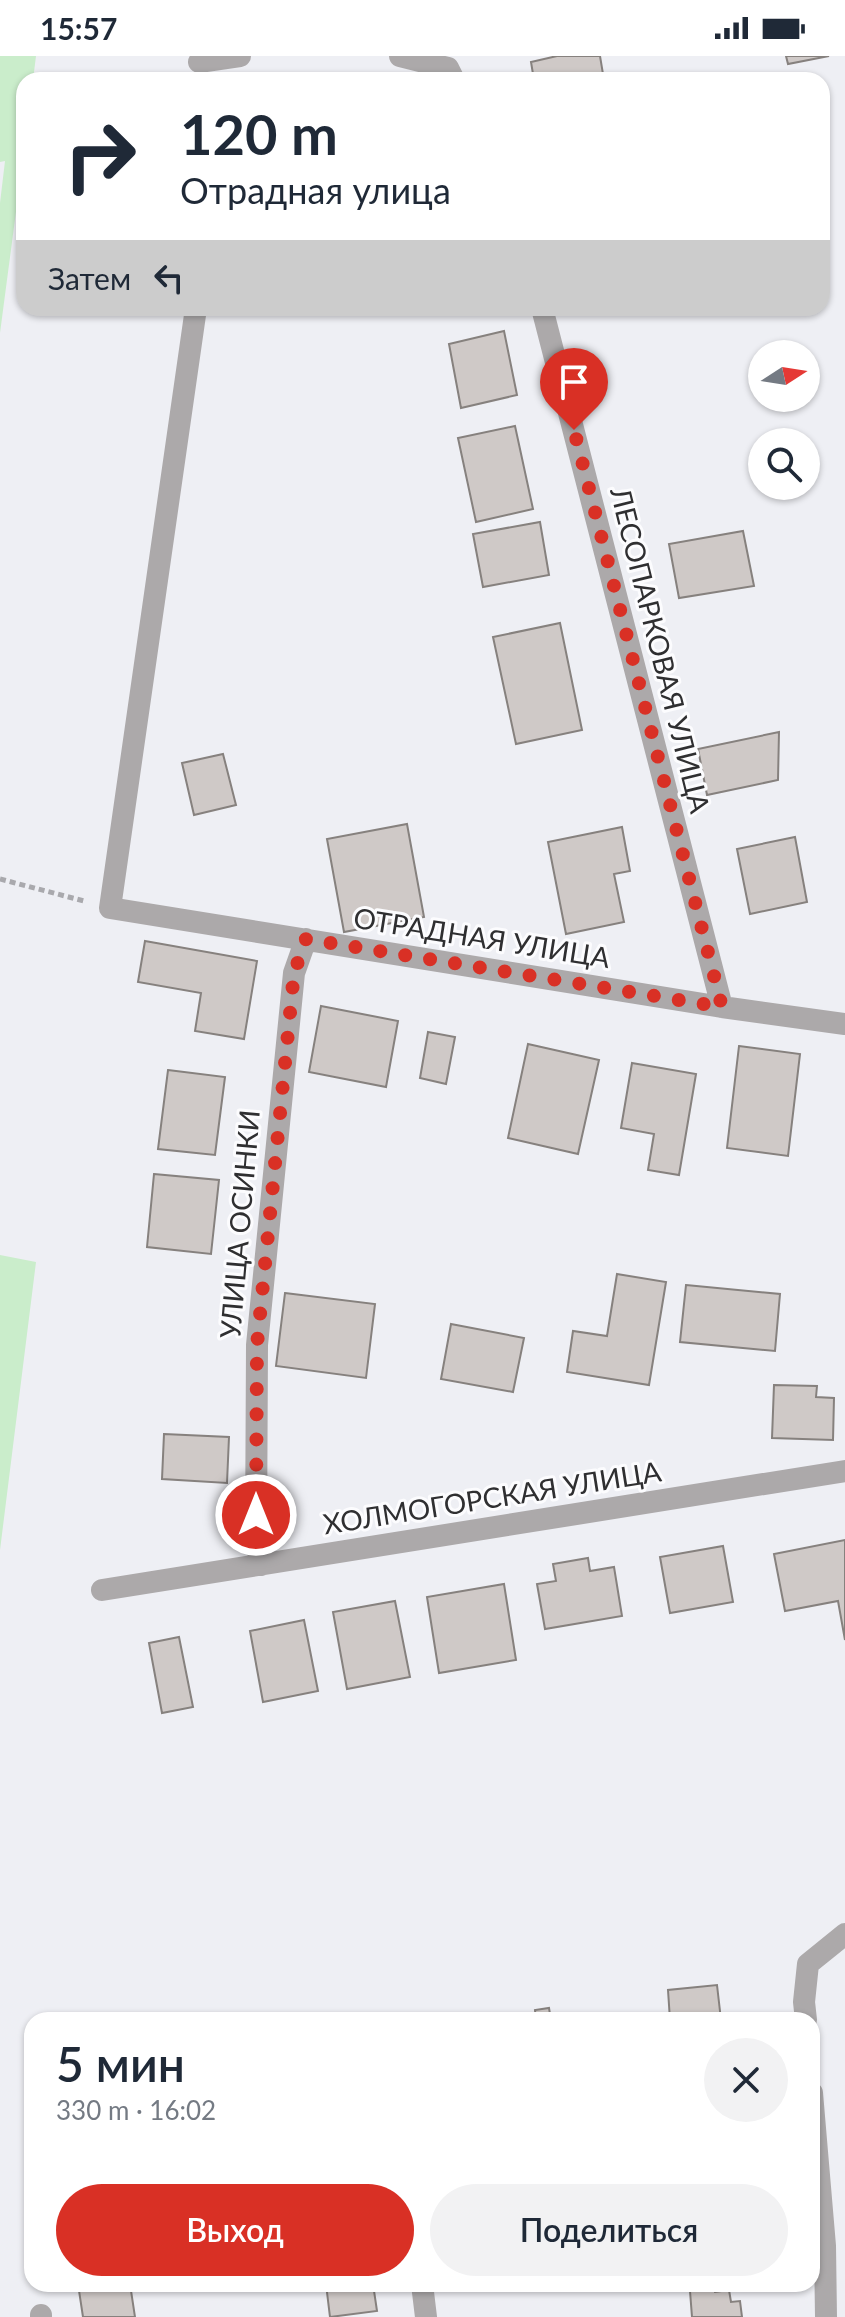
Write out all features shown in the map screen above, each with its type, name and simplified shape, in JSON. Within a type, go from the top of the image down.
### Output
[{"type":"street","points":[[199,62],[240,56]]},
{"type":"street","points":[[400,56],[448,68],[450,72]]},
{"type":"street","points":[[110,908],[195,316]]},
{"type":"street","name":"ЛЕСОПАРКОВАЯ УЛИЦА","points":[[544,316],[722,1007]]},
{"type":"street","name":"ОТРАДНАЯ УЛИЦА","points":[[110,908],[845,1024]]},
{"type":"street","name":"УЛИЦА ОСИНКИ","points":[[261,1565],[256,1543],[257,1345],[294,973],[306,939]]},
{"type":"street","name":"ХОЛМОГОРСКАЯ УЛИЦА","points":[[102,1590],[845,1471]]},
{"type":"street","points":[[805,2012],[808,1964],[845,1934]]},
{"type":"street","points":[[820,2187],[826,2317]]},
{"type":"street","points":[[423,2292],[426,2317]]},
{"type":"path","points":[[0,879],[110,908]]},
{"type":"green space","points":[[0,56],[36,56],[34,72],[16,72],[16,212],[0,333],[0,203],[5,161],[0,162]]},
{"type":"green space","points":[[0,1255],[36,1262],[0,1550]]},
{"type":"building","points":[[557,56],[600,56],[603,72],[533,72],[531,62]]},
{"type":"building","points":[[786,56],[829,56],[788,64]]},
{"type":"building","points":[[504,331],[517,395],[461,408],[449,344]]},
{"type":"building","points":[[515,426],[533,509],[476,522],[458,438]]},
{"type":"building","points":[[540,522],[549,575],[483,587],[473,534]]},
{"type":"building","points":[[743,531],[754,586],[679,598],[669,544]]},
{"type":"building","points":[[560,623],[582,730],[516,744],[493,637]]},
{"type":"building","points":[[779,732],[778,780],[707,795],[698,749]]},
{"type":"building","points":[[223,754],[236,805],[194,815],[182,763]]},
{"type":"building","points":[[407,824],[424,917],[344,932],[327,839]]},
{"type":"building","points":[[622,827],[630,871],[614,874],[624,922],[566,934],[548,842]]},
{"type":"building","points":[[795,837],[807,902],[750,914],[737,849]]},
{"type":"building","points":[[145,941],[257,961],[244,1039],[195,1031],[201,993],[138,982]]},
{"type":"building","points":[[321,1006],[398,1021],[386,1087],[309,1072]]},
{"type":"building","points":[[428,1032],[455,1037],[446,1084],[420,1078]]},
{"type":"building","points":[[528,1044],[599,1060],[578,1154],[508,1138]]},
{"type":"building","points":[[739,1046],[800,1054],[788,1156],[727,1148]]},
{"type":"building","points":[[632,1063],[696,1074],[679,1175],[648,1170],[654,1134],[621,1128]]},
{"type":"building","points":[[168,1070],[225,1077],[215,1155],[158,1149]]},
{"type":"building","points":[[154,1174],[219,1180],[211,1254],[147,1247]]},
{"type":"building","points":[[617,1274],[666,1282],[649,1385],[567,1372],[573,1331],[607,1336]]},
{"type":"building","points":[[686,1285],[780,1294],[775,1351],[680,1342]]},
{"type":"building","points":[[285,1293],[375,1304],[366,1378],[276,1366]]},
{"type":"building","points":[[451,1324],[524,1338],[513,1392],[441,1379]]},
{"type":"building","points":[[774,1385],[817,1386],[816,1397],[834,1398],[833,1440],[772,1438]]},
{"type":"building","points":[[164,1434],[229,1437],[227,1483],[162,1479]]},
{"type":"building","points":[[845,1540],[845,1640],[838,1601],[785,1611],[774,1554]]},
{"type":"building","points":[[723,1546],[733,1602],[670,1613],[660,1557]]},
{"type":"building","points":[[588,1558],[590,1571],[614,1567],[622,1616],[545,1629],[537,1584],[556,1581],[553,1564]]},
{"type":"building","points":[[504,1584],[516,1660],[439,1673],[427,1597]]},
{"type":"building","points":[[395,1601],[410,1677],[347,1689],[333,1612]]},
{"type":"building","points":[[304,1620],[318,1691],[263,1702],[250,1631]]},
{"type":"building","points":[[179,1637],[193,1707],[162,1713],[149,1643]]},
{"type":"building","points":[[717,1985],[720,2012],[669,2012],[668,1990]]},
{"type":"building","points":[[549,2008],[550,2012],[535,2012]]},
{"type":"building","points":[[79,2292],[131,2292],[135,2317],[83,2317]]},
{"type":"building","points":[[327,2292],[374,2292],[377,2311],[330,2317]]},
{"type":"building","points":[[690,2292],[729,2292],[731,2302],[740,2301],[742,2317],[692,2317]]},
{"type":"route","points":[[256,1515],[257,1345],[294,973],[306,939],[722,1007],[574,430]]}]
